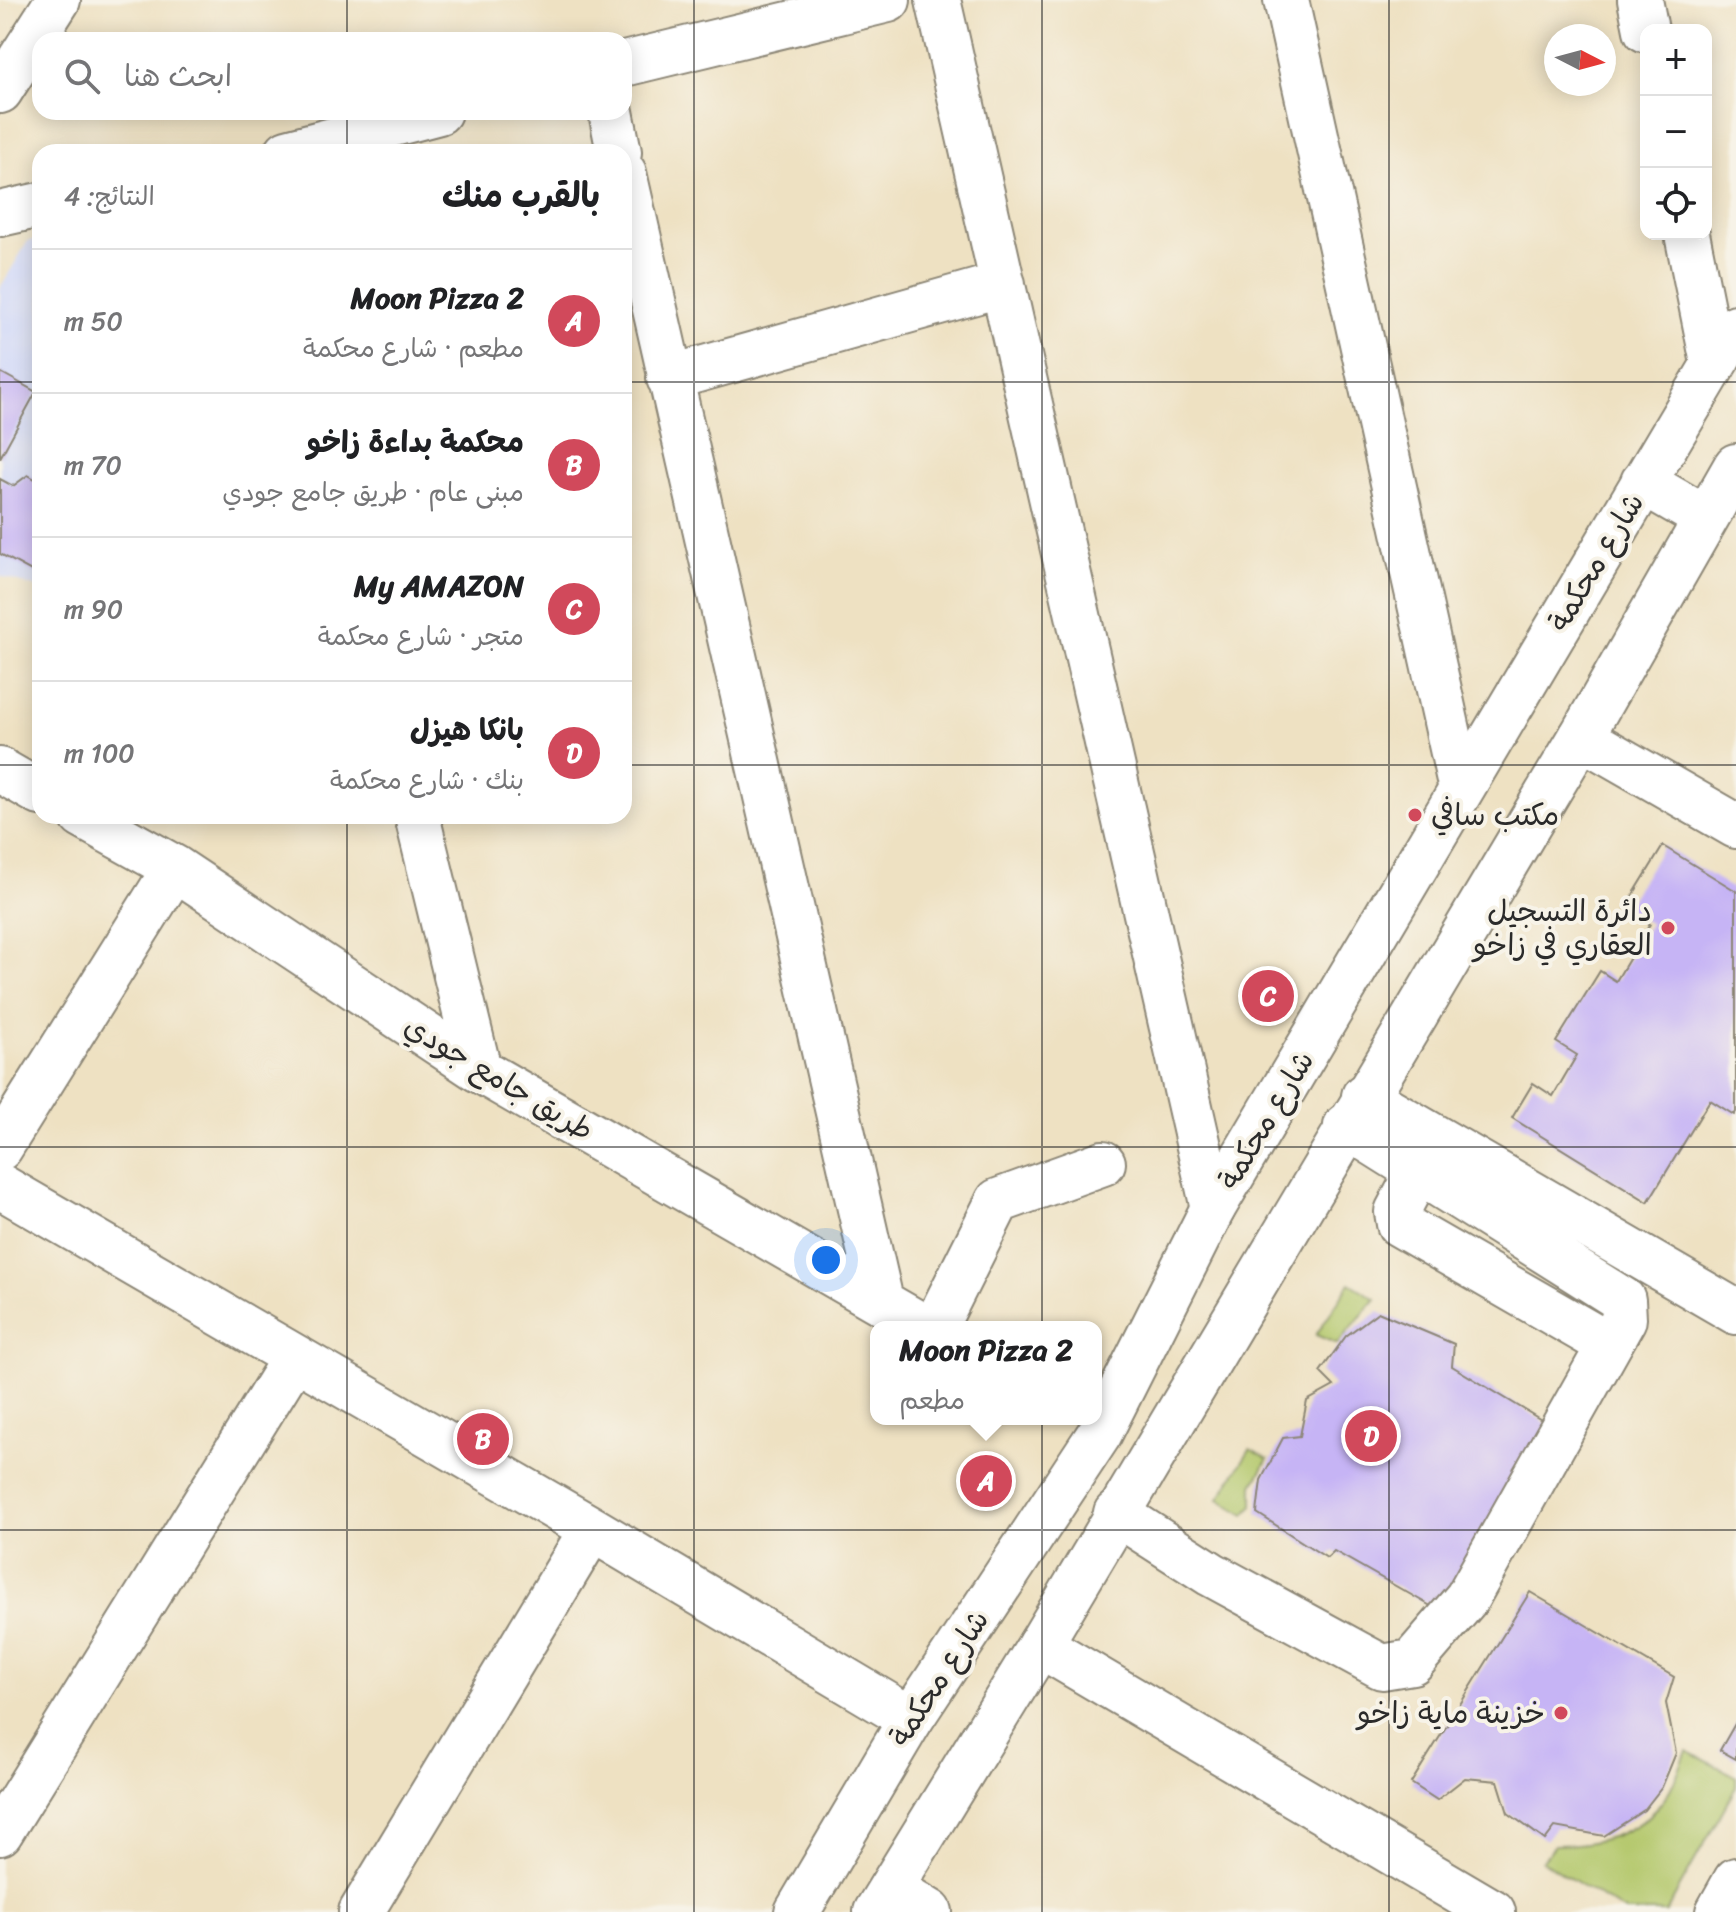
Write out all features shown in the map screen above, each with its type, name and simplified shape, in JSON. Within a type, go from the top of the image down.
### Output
[{"type":"street","points":[[38,32],[58,0]]},
{"type":"street","points":[[632,62],[888,0]]},
{"type":"street","points":[[938,0],[1213,1208]]},
{"type":"street","points":[[1286,0],[1461,789]]},
{"type":"street","points":[[1640,0],[1645,24]]},
{"type":"street","points":[[0,91],[32,41]]},
{"type":"street","points":[[317,144],[409,120]]},
{"type":"street","points":[[613,120],[617,144]]},
{"type":"street","points":[[0,214],[32,207]]},
{"type":"street","points":[[632,209],[881,1301]]},
{"type":"street","points":[[1688,240],[1713,363]]},
{"type":"street","points":[[669,378],[1003,284]]},
{"type":"street","name":"شارع محكمة","points":[[1102,1402],[1213,1208],[1736,327]]},
{"type":"street","points":[[930,1912],[884,1900],[1040,1645],[1355,1111],[1581,737],[1736,466]]},
{"type":"street","points":[[1643,482],[1705,518]]},
{"type":"street","points":[[1581,737],[1736,826]]},
{"type":"street","points":[[0,770],[32,788]]},
{"type":"street","name":"طريق جامع جودي","points":[[96,824],[175,868],[479,1070],[914,1321]]},
{"type":"street","points":[[419,824],[479,1070]]},
{"type":"street","points":[[0,1148],[175,868]]},
{"type":"street","points":[[1116,1513],[1211,1574],[1382,1667],[1412,1662],[1467,1598],[1624,1319],[1623,1300],[1417,1174],[1355,1111]]},
{"type":"street","points":[[1355,1111],[1736,1312]]},
{"type":"street","points":[[938,1321],[998,1201],[1103,1163]]},
{"type":"street","points":[[0,1186],[592,1529],[911,1719]]},
{"type":"street","points":[[1,1830],[295,1357]]},
{"type":"street","name":"شارع محكمة","points":[[797,1912],[1088,1426]]},
{"type":"street","points":[[361,1912],[592,1529]]},
{"type":"street","points":[[1040,1645],[1493,1912]]},
{"type":"street","points":[[1718,1912],[1736,1880]]},
{"type":"shaded area","points":[[32,240],[32,586],[0,576],[0,288],[28,241]]},
{"type":"green space","points":[[1350,1283],[1376,1299],[1337,1344],[1316,1335]]},
{"type":"green space","points":[[1250,1449],[1268,1459],[1253,1485],[1253,1505],[1245,1515],[1219,1499]]},
{"type":"green space","points":[[1687,1751],[1736,1776],[1736,1787],[1666,1912],[1625,1912],[1542,1861],[1555,1845],[1585,1843],[1613,1836],[1627,1831],[1651,1814],[1666,1797]]},
{"type":"building","points":[[0,372],[32,390],[32,399],[0,458]]},
{"type":"building","points":[[28,475],[32,477],[32,571],[0,554],[0,479],[13,486]]},
{"type":"building","points":[[1663,846],[1736,891],[1736,1112],[1734,1115],[1710,1100],[1648,1202],[1512,1118],[1533,1083],[1553,1096],[1577,1055],[1556,1042],[1600,971],[1616,981],[1650,924],[1625,908]]},
{"type":"building","points":[[1378,1312],[1454,1344],[1452,1366],[1553,1427],[1443,1613],[1334,1551],[1327,1558],[1257,1513],[1261,1480],[1283,1438],[1300,1436],[1307,1401],[1334,1386],[1320,1372],[1346,1336]]},
{"type":"building","name":"خزينة ماية زاخو","points":[[1530,1592],[1674,1677],[1666,1703],[1676,1753],[1662,1787],[1644,1810],[1604,1836],[1555,1827],[1545,1840],[1508,1813],[1498,1781],[1465,1778],[1437,1800],[1411,1783]]},
{"type":"building","points":[[1736,1722],[1736,1759],[1720,1750]]},
{"type":"place","name":"مكتب سافي","points":[[1415,815]]},
{"type":"place","name":"دائرة التسجيل العقاري في زاخو","points":[[1668,928]]},
{"type":"place","name":"My AMAZON","points":[[1268,996]]},
{"type":"place","name":"بانکا هیزل","points":[[1371,1436]]},
{"type":"place","name":"محكمة بداءة زاخو","points":[[483,1439]]},
{"type":"place","name":"Moon Pizza 2","points":[[986,1481]]},
{"type":"place","name":"خزينة ماية زاخو","points":[[1561,1713]]}]
